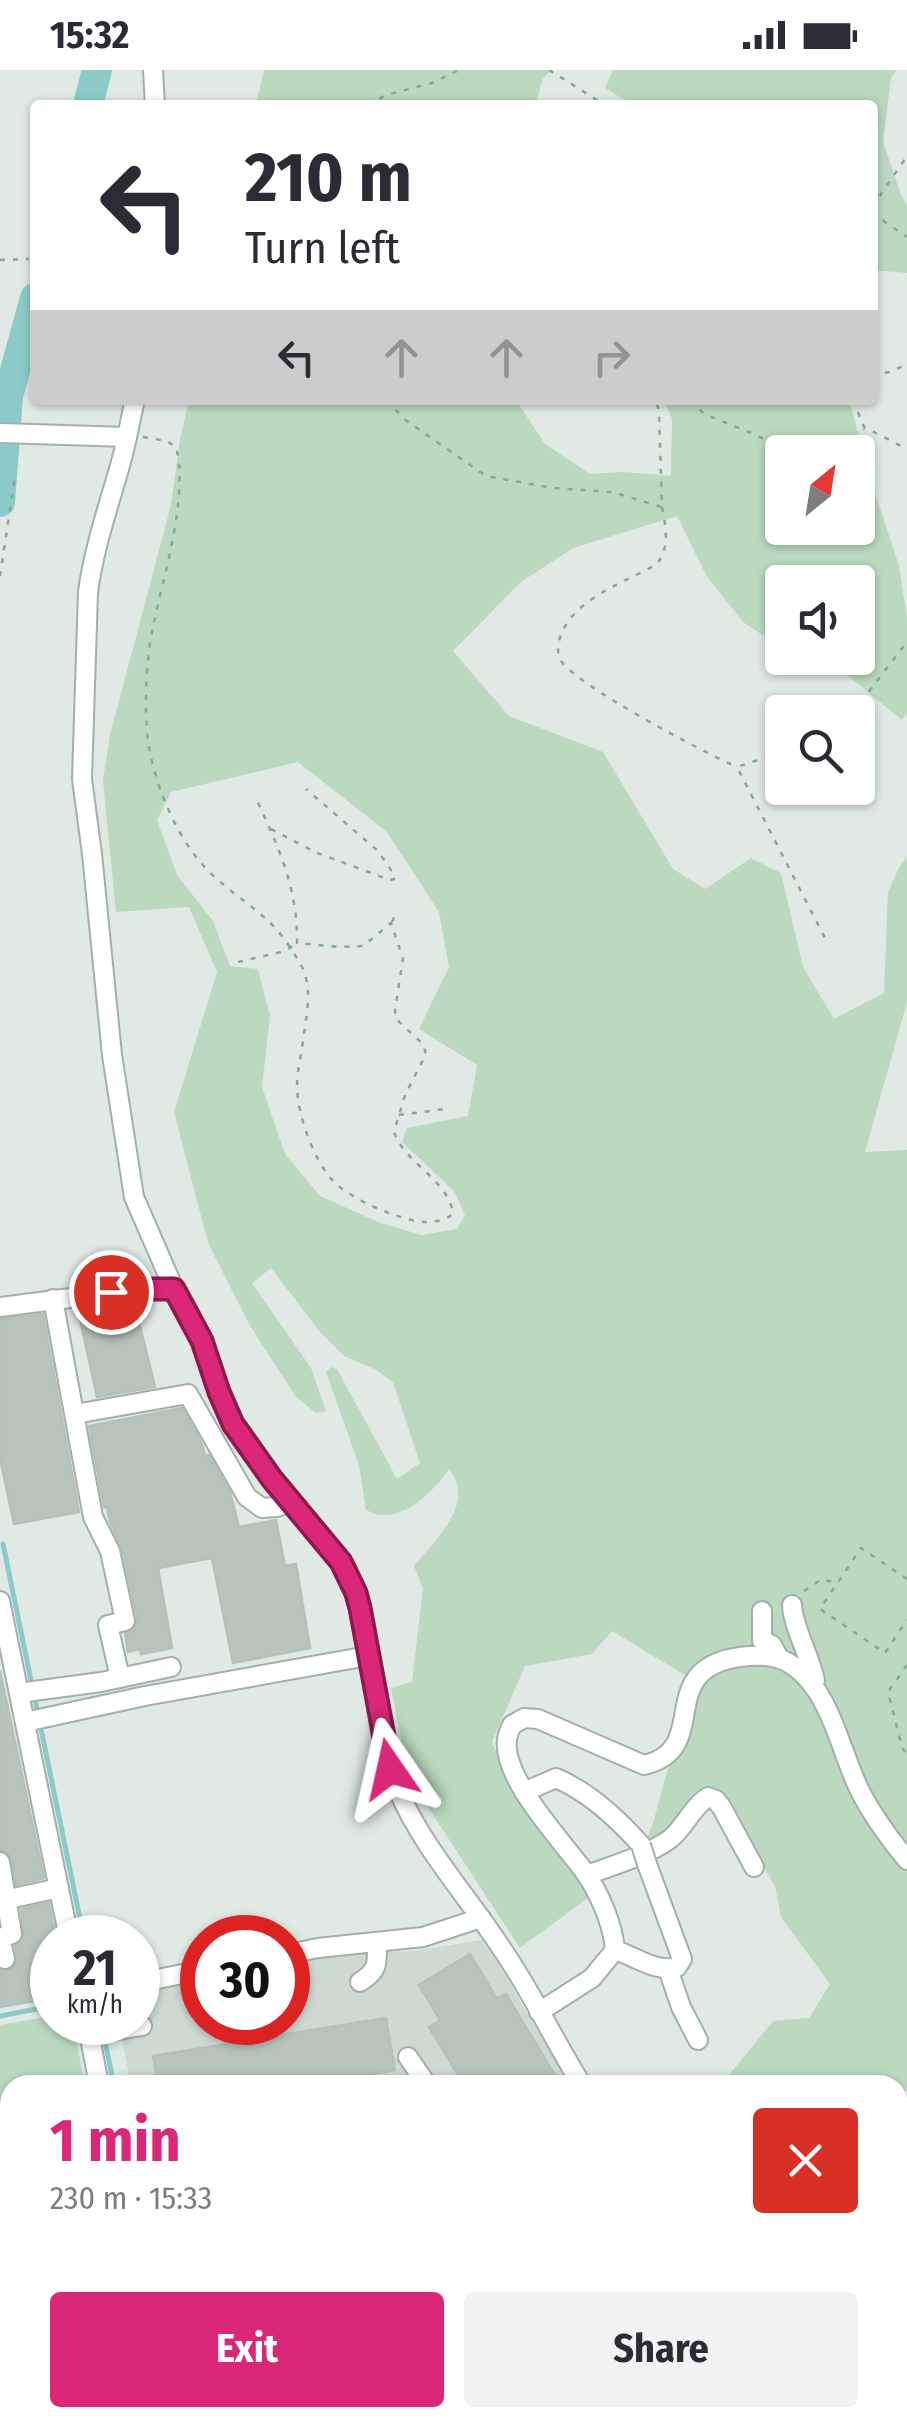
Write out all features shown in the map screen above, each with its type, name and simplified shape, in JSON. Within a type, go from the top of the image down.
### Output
[{"type":"street","points":[[153,70],[155,100]]},
{"type":"street","points":[[134,405],[98,536],[88,592],[82,779],[112,1055],[134,1197],[174,1289],[202,1341],[233,1424],[349,1577],[360,1608],[390,1769],[400,1795],[429,1844],[502,1948],[576,2075]]},
{"type":"street","points":[[6,433],[127,437]]},
{"type":"street","points":[[0,1306],[140,1289],[174,1289]]},
{"type":"street","points":[[54,1299],[93,1516],[110,1551],[126,1621],[108,1625],[120,1678]]},
{"type":"street","points":[[74,1414],[188,1394],[247,1496],[262,1508],[290,1503]]},
{"type":"street","points":[[0,1600],[36,1720],[64,1915]]},
{"type":"street","points":[[792,1605],[816,1688]]},
{"type":"street","points":[[762,1612],[762,1640],[772,1645],[780,1658]]},
{"type":"street","points":[[36,1720],[144,1696],[368,1656]]},
{"type":"street","points":[[538,2012],[592,1978],[615,1950],[614,1936],[587,1875],[524,1792],[509,1760],[506,1741],[512,1725],[524,1718],[538,1719],[644,1765],[658,1762],[674,1749],[682,1731],[686,1698],[694,1679],[722,1660],[780,1658],[803,1671],[816,1688],[860,1790],[907,1860]]},
{"type":"street","points":[[29,1692],[171,1668]]},
{"type":"street","points":[[524,1792],[556,1778],[563,1781],[604,1807],[641,1845],[682,1959],[676,1966],[659,1970],[615,1950]]},
{"type":"street","points":[[587,1875],[668,1840],[708,1797],[722,1808],[754,1868]]},
{"type":"street","points":[[0,1864],[12,1934],[0,1938],[5,1959]]},
{"type":"street","points":[[4,1900],[59,1888]]},
{"type":"street","points":[[310,1951],[422,1937],[481,1918]]},
{"type":"street","points":[[360,1982],[373,1974],[378,1962],[377,1942]]},
{"type":"street","points":[[668,1969],[698,2040]]},
{"type":"street","points":[[98,2045],[99,2075]]},
{"type":"street","points":[[408,2057],[420,2075]]},
{"type":"path","points":[[377,100],[459,70]]},
{"type":"path","points":[[549,70],[597,100]]},
{"type":"path","points":[[878,198],[907,156]]},
{"type":"path","points":[[878,217],[907,237]]},
{"type":"path","points":[[0,260],[29,259]]},
{"type":"path","points":[[878,373],[907,364]]},
{"type":"path","points":[[392,405],[486,476],[552,488],[612,492],[662,508]]},
{"type":"path","points":[[658,405],[662,508],[667,534],[662,557],[588,602],[573,616],[563,630],[559,658],[578,677],[612,699],[698,750],[736,767],[825,938]]},
{"type":"path","points":[[696,405],[704,414],[765,440]]},
{"type":"path","points":[[855,405],[864,427],[907,449]]},
{"type":"path","points":[[861,435],[864,427]]},
{"type":"path","points":[[127,437],[167,441],[176,447],[179,457],[178,512],[148,665],[147,734],[160,789],[196,856],[219,881],[268,920],[304,972],[308,999],[297,1085],[298,1107],[328,1176],[369,1205],[429,1223],[450,1218],[453,1208],[396,1138],[394,1125],[404,1095],[426,1054],[423,1044],[396,1019],[404,960],[391,923]]},
{"type":"path","points":[[0,576],[15,476]]},
{"type":"path","points":[[866,695],[907,642]]},
{"type":"path","points":[[736,767],[765,758]]},
{"type":"path","points":[[270,828],[315,852],[394,880],[378,851],[306,789]]},
{"type":"path","points":[[255,796],[288,873],[298,922],[298,944]]},
{"type":"path","points":[[238,962],[298,944],[363,946],[391,923],[396,911]]},
{"type":"path","points":[[397,1115],[445,1109]]},
{"type":"path","points":[[907,1580],[862,1548],[820,1609],[885,1653],[907,1620]]},
{"type":"path","points":[[792,1605],[822,1578],[838,1583]]},
{"type":"path","points":[[907,1664],[888,1692],[907,1756]]},
{"type":"shaded area","points":[[481,1940],[496,1958],[567,2075],[129,2075],[123,2045],[160,2045],[160,1988],[180,1984],[180,2045],[310,2045],[310,1960],[414,1951]]},
{"type":"green space","points":[[264,70],[552,70],[542,80],[537,100],[257,100]]},
{"type":"green space","points":[[613,70],[896,70],[891,78],[883,142],[907,206],[907,273],[878,270],[878,100],[625,100],[605,88]]},
{"type":"green space","points":[[188,405],[519,405],[545,444],[590,474],[671,476],[672,419],[666,405],[850,405],[859,435],[765,435],[765,545],[875,545],[875,493],[899,566],[907,617],[907,713],[902,720],[847,675],[875,675],[875,565],[765,565],[765,637],[743,622],[706,575],[677,516],[573,548],[521,582],[453,651],[509,716],[603,752],[673,869],[705,889],[751,858],[781,873],[803,967],[834,1019],[884,993],[888,892],[907,857],[907,1002],[865,1152],[907,1150],[907,1846],[869,1790],[841,1718],[822,1691],[802,1667],[753,1658],[797,1675],[813,1699],[843,1766],[847,1787],[895,1862],[907,1872],[907,2075],[729,2075],[773,2021],[809,2018],[830,1984],[781,1917],[775,1886],[740,1825],[712,1790],[659,1839],[647,1839],[667,1771],[680,1749],[703,1686],[612,1631],[592,1654],[525,1666],[492,1742],[519,1801],[592,1895],[520,1948],[409,1778],[391,1688],[412,1682],[423,1588],[414,1566],[442,1533],[456,1508],[456,1482],[449,1469],[411,1507],[382,1515],[366,1510],[359,1465],[326,1372],[331,1367],[337,1369],[397,1479],[420,1463],[393,1382],[375,1369],[344,1356],[320,1332],[271,1268],[252,1283],[311,1368],[326,1411],[316,1413],[296,1397],[249,1324],[208,1243],[174,1112],[217,972],[189,907],[116,912],[103,780],[110,735],[171,505]],"holes":[[[298,762],[387,832],[439,912],[449,967],[419,1029],[477,1065],[468,1116],[407,1128],[402,1142],[454,1191],[465,1215],[457,1229],[421,1235],[378,1222],[320,1196],[285,1154],[262,1087],[270,1016],[258,969],[230,966],[213,921],[177,875],[157,820],[171,792]]]},
{"type":"green space","points":[[30,2020],[30,2045],[77,2045],[83,2075],[0,2075],[0,2025]]},
{"type":"building","points":[[134,1302],[155,1387],[97,1397],[78,1310]]},
{"type":"building","points":[[43,1314],[79,1512],[14,1524],[0,1458],[0,1319]]},
{"type":"building","points":[[182,1408],[205,1456],[209,1455],[230,1492],[239,1527],[276,1520],[285,1566],[296,1564],[310,1648],[233,1663],[212,1558],[158,1568],[172,1648],[141,1654],[140,1649],[128,1652],[125,1634],[134,1630],[137,1618],[122,1548],[104,1507],[89,1426]]},
{"type":"building","points":[[0,1671],[44,1878],[16,1885],[10,1855],[0,1850]]},
{"type":"building","points":[[49,1903],[51,1915],[30,1915],[30,2002],[0,2007],[0,1970],[14,1967],[15,1946],[24,1937],[21,1909]]},
{"type":"building","points":[[470,1954],[497,1999],[506,1994],[555,2075],[458,2075],[429,2027],[440,2020],[419,1985]]},
{"type":"building","points":[[386,2018],[395,2070],[366,2075],[156,2075],[153,2056],[220,2045],[310,2045],[310,2030]]},
{"type":"waterway","points":[[89,100],[97,70]]},
{"type":"waterway","points":[[0,502],[8,396],[30,316]]},
{"type":"waterway","points":[[0,421],[5,422]]},
{"type":"waterway","points":[[3,1544],[79,1915]]},
{"type":"waterway","points":[[0,2016],[30,2010]]},
{"type":"waterway","points":[[106,2045],[112,2075]]},
{"type":"route","points":[[111,1292],[174,1289],[202,1341],[233,1424],[290,1503],[341,1562],[360,1608],[390,1769]]}]
